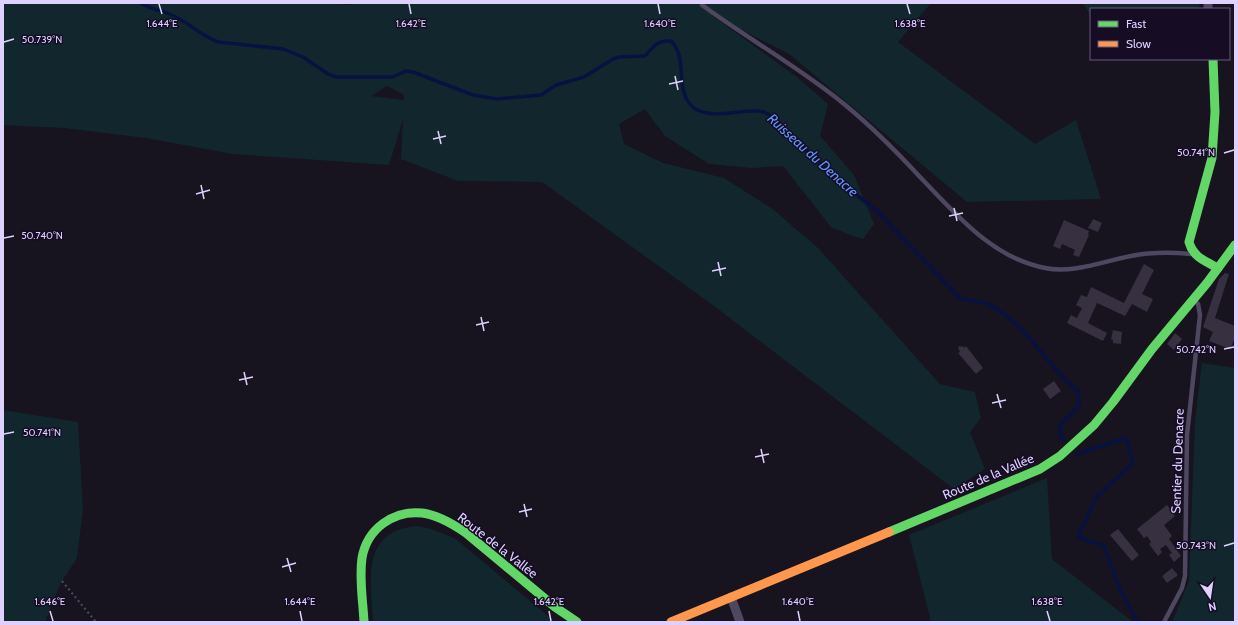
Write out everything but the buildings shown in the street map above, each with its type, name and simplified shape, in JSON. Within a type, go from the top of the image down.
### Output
[{"type":"street","points":[[1213,60],[1215,112],[1213,151],[1209,174],[1190,237],[1190,248],[1192,254],[1218,268]]},
{"type":"street","name":"Route de la Vallée","points":[[671,622],[1020,477],[1054,460],[1070,448],[1094,425],[1152,349],[1194,299],[1235,245]]},
{"type":"street","name":"Route de la Vallée","points":[[364,622],[362,566],[368,539],[377,528],[387,520],[400,514],[420,513],[442,518],[463,530],[562,613],[576,622]]},
{"type":"street","points":[[731,597],[740,622]]},
{"type":"lane","points":[[702,5],[732,27],[783,59],[843,103],[877,133],[970,228],[999,250],[1023,262],[1047,269],[1057,270],[1081,267],[1139,255],[1166,252],[1192,254]]},
{"type":"lane","name":"Sentier du Denacre","points":[[1164,622],[1182,588],[1185,576],[1187,435],[1200,314],[1198,304],[1194,299]]},
{"type":"path","points":[[62,581],[96,622]]},
{"type":"shaded area","points":[[3,3],[325,3],[352,5],[348,3],[931,3],[898,42],[1035,144],[1076,120],[1101,199],[967,202],[789,54],[710,14],[797,77],[828,104],[820,136],[854,175],[874,224],[863,239],[831,227],[783,166],[752,168],[709,164],[665,136],[645,109],[619,124],[624,144],[663,163],[724,178],[774,210],[818,248],[940,384],[975,392],[981,418],[970,432],[985,469],[954,489],[710,303],[542,182],[458,181],[401,159],[403,119],[389,165],[233,154],[146,138],[64,128],[3,125]],"holes":[[[387,86],[404,95],[404,100],[371,96]]]},
{"type":"shaded area","points":[[1083,3],[1199,3],[1200,8],[1090,8],[1090,14]]},
{"type":"shaded area","points":[[1202,363],[1235,368],[1235,622],[1172,622],[1189,581],[1195,420]]},
{"type":"shaded area","points":[[3,410],[78,422],[83,509],[77,558],[62,581],[45,622],[3,622]]},
{"type":"shaded area","points":[[1047,478],[1052,559],[1133,622],[931,622],[909,535]]},
{"type":"shaded area","points":[[418,526],[431,529],[456,539],[555,622],[373,622],[371,574],[373,560],[378,547],[386,537],[399,530]]},
{"type":"waterway","name":"Ruisseau du Denacre","points":[[141,3],[174,16],[218,42],[283,49],[303,57],[328,74],[336,77],[393,77],[406,71],[413,72],[473,95],[497,99],[541,95],[556,85],[584,77],[613,59],[619,57],[645,56],[659,43],[671,41],[679,55],[683,89],[686,97],[690,104],[697,110],[715,114],[756,111],[765,112],[774,118],[835,178],[877,211],[960,298],[983,302],[990,305],[1015,323],[1056,370],[1078,391],[1079,406],[1060,425],[1061,438],[1064,440]]},
{"type":"waterway","name":"Ruisseau du Denacre","points":[[1077,454],[1126,438],[1133,463],[1096,497],[1078,537],[1104,546],[1120,590],[1137,622]]},
{"type":"traffic: fast","points":[[1213,60],[1215,112],[1212,158],[1189,242],[1193,251],[1197,255],[1204,261],[1218,268]]},
{"type":"traffic: fast","points":[[889,532],[1040,469],[1060,456],[1094,425],[1152,349],[1207,283],[1235,245]]},
{"type":"traffic: fast","points":[[364,622],[361,574],[362,558],[369,538],[376,530],[392,518],[411,513],[422,513],[434,516],[445,520],[466,533],[555,607],[577,622]]},
{"type":"traffic: slow","points":[[671,622],[889,532]]}]
